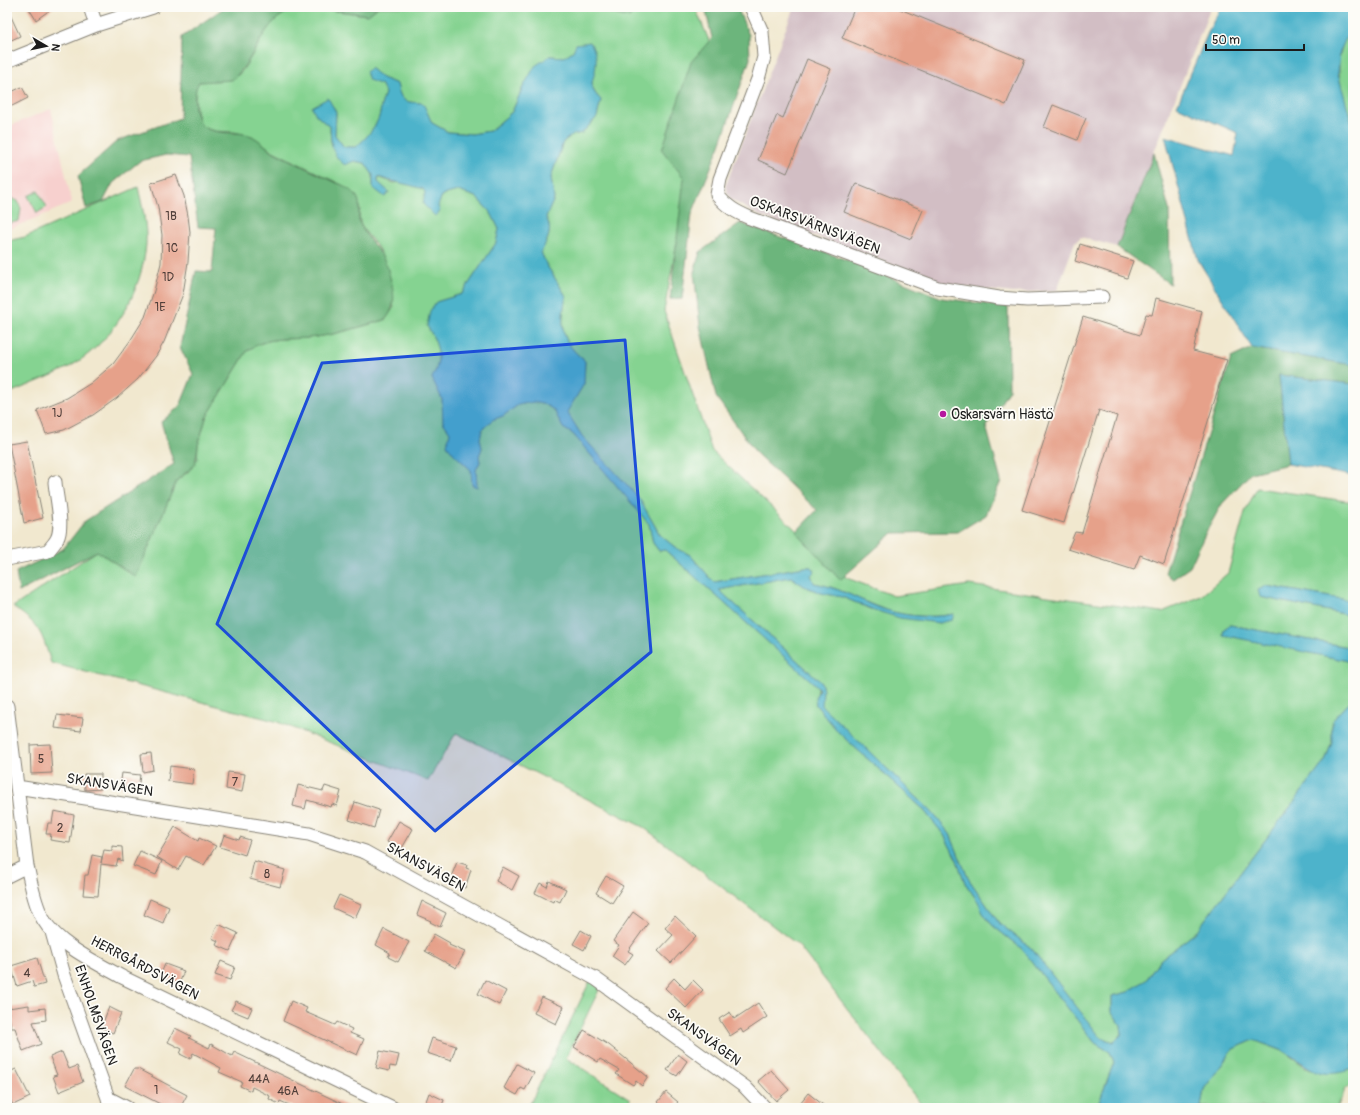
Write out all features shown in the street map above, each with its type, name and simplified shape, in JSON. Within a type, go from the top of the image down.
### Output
[{"type":"street","points":[[90,7],[96,25]]},
{"type":"street","points":[[7,61],[96,25],[153,7]]},
{"type":"street","name":"OSKARSVÄRNSVÄGEN","points":[[752,7],[762,32],[764,57],[758,79],[720,179],[717,195],[725,205],[750,218],[938,288],[1006,299],[1102,297]]},
{"type":"street","points":[[7,559],[48,551],[58,538],[60,516],[57,506],[55,482]]},
{"type":"street","name":"HERRGÅRDSVÄGEN","points":[[7,706],[27,866],[31,886],[43,918],[52,932],[89,959],[122,977],[393,1108]]},
{"type":"street","name":"SKANSVÄGEN","points":[[17,787],[309,834],[365,852],[596,979],[745,1087],[765,1108]]},
{"type":"street","points":[[7,876],[27,866]]},
{"type":"street","name":"ENHOLMSVÄGEN","points":[[52,932],[64,975],[109,1103]]},
{"type":"street","points":[[109,1103],[127,1108]]},
{"type":"highlighted area","points":[[625,340],[651,652],[435,831],[217,624],[322,363]]},
{"type":"shaded area","points":[[794,7],[1211,7],[1117,247],[1081,237],[1075,242],[1057,290],[1013,293],[946,285],[758,215],[730,199],[725,187]]},
{"type":"shaded area","points":[[51,109],[72,203],[7,230],[7,224],[19,221],[7,201],[7,127]]},
{"type":"green space","points":[[225,7],[304,7],[289,11],[278,18],[262,37],[242,70],[232,80],[199,82],[195,92],[195,106],[200,123],[209,130],[240,133],[252,136],[274,152],[344,186],[353,192],[358,198],[359,202],[359,222],[386,264],[392,283],[394,296],[392,308],[385,320],[325,336],[272,340],[264,342],[247,351],[206,418],[198,445],[195,465],[177,480],[136,577],[97,551],[19,592],[16,572],[63,549],[85,521],[174,464],[161,422],[180,406],[193,374],[180,347],[196,271],[212,272],[216,228],[198,227],[189,157],[166,155],[140,161],[113,183],[103,202],[86,208],[78,176],[117,141],[180,118],[182,37]]},
{"type":"green space","points":[[304,7],[368,15],[378,7],[695,7],[713,50],[664,311],[712,451],[847,578],[894,596],[969,585],[1162,612],[1201,596],[1228,573],[1245,512],[1257,488],[1353,502],[1353,601],[1267,586],[1260,597],[1353,616],[1353,648],[1230,625],[1224,629],[1223,634],[1353,662],[1353,699],[1332,721],[1332,742],[1325,761],[1195,933],[1161,959],[1146,980],[1128,992],[1112,996],[1112,1012],[1121,1025],[1122,1034],[1114,1042],[1100,1038],[1031,948],[999,923],[968,878],[950,834],[930,810],[821,706],[823,690],[821,682],[719,590],[791,577],[804,586],[821,593],[842,597],[874,610],[939,623],[954,614],[944,616],[914,616],[884,609],[838,590],[814,583],[811,575],[812,567],[714,582],[690,555],[676,548],[660,535],[639,498],[582,436],[567,412],[584,384],[585,361],[577,354],[566,340],[563,316],[566,296],[546,264],[541,252],[549,235],[549,227],[546,217],[554,199],[551,177],[563,142],[572,135],[582,133],[597,117],[601,100],[594,91],[592,83],[596,64],[573,51],[564,57],[550,56],[523,87],[512,112],[490,131],[472,134],[448,132],[432,123],[422,103],[408,102],[402,98],[397,84],[382,78],[370,68],[382,85],[385,93],[376,124],[356,147],[344,147],[335,135],[336,112],[316,115],[330,127],[331,142],[354,161],[365,163],[373,175],[373,188],[378,182],[378,177],[394,183],[401,182],[424,189],[438,206],[442,195],[458,191],[476,197],[491,213],[499,229],[496,243],[462,294],[436,302],[427,326],[438,351],[437,364],[432,378],[442,399],[443,422],[450,432],[447,445],[471,470],[477,487],[476,470],[480,462],[479,456],[482,448],[480,439],[482,430],[492,420],[503,416],[518,405],[533,402],[546,405],[554,410],[563,428],[573,434],[649,524],[653,543],[659,551],[665,550],[818,687],[816,705],[840,734],[922,808],[944,835],[957,860],[965,883],[992,925],[1022,949],[1095,1043],[1110,1052],[1114,1062],[1097,1108],[924,1108],[798,945],[643,827],[456,733],[428,781],[275,721],[51,663],[39,630],[29,619],[13,607],[97,551],[136,577],[177,480],[188,472],[197,459],[198,445],[206,418],[247,351],[264,342],[272,340],[325,336],[385,320],[394,307],[379,250],[362,227],[359,216],[360,209],[342,185],[273,151],[252,136],[234,132],[214,131],[205,128],[199,123],[195,95],[196,86],[199,82],[224,80],[238,75],[264,34],[276,19],[283,14]]},
{"type":"green space","points":[[309,7],[378,7],[368,15]]},
{"type":"green space","points":[[585,7],[636,7],[629,18]]},
{"type":"green space","points":[[705,7],[737,7],[749,35],[750,59],[720,145],[692,214],[682,299],[670,299],[684,178],[662,150],[691,62],[712,38]]},
{"type":"green space","points":[[1353,24],[1353,127],[1342,87],[1339,63],[1345,38]]},
{"type":"green space","points":[[1154,153],[1169,209],[1170,284],[1117,247]]},
{"type":"green space","points":[[138,187],[145,222],[146,244],[139,280],[123,314],[113,329],[86,356],[63,370],[7,394],[7,241],[25,237]]},
{"type":"green space","points":[[38,191],[47,207],[37,213],[28,196]]},
{"type":"green space","points":[[11,198],[18,201],[21,209],[19,221],[7,224],[7,201]]},
{"type":"green space","points":[[740,223],[847,260],[942,298],[1008,307],[1009,390],[986,426],[1001,481],[986,515],[958,532],[893,533],[840,580],[796,532],[817,510],[757,454],[716,397],[700,326],[694,272],[700,252]]},
{"type":"green space","points":[[1252,348],[1353,365],[1353,384],[1279,375],[1288,464],[1251,473],[1222,504],[1206,532],[1190,567],[1173,579],[1165,573],[1231,358]]},
{"type":"green space","points":[[590,981],[600,988],[566,1058],[630,1099],[627,1108],[528,1108]]},
{"type":"green space","points":[[1353,1038],[1353,1083],[1345,1090],[1337,1108],[1201,1107],[1204,1089],[1233,1049],[1254,1040],[1283,1051],[1310,1070]]},
{"type":"water","points":[[1221,7],[1353,7],[1353,24],[1340,51],[1338,74],[1353,127],[1353,365],[1252,348],[1198,260],[1165,136],[1234,156],[1238,133],[1177,106],[1210,28]]},
{"type":"water","points":[[590,42],[595,52],[596,60],[592,86],[596,95],[601,100],[597,117],[582,133],[572,135],[563,142],[551,177],[554,199],[546,217],[549,227],[549,235],[541,252],[546,264],[566,296],[563,324],[566,340],[577,354],[585,361],[584,384],[567,412],[582,436],[639,498],[660,535],[676,548],[690,555],[714,582],[812,567],[815,571],[811,575],[814,583],[838,590],[884,609],[914,616],[944,616],[954,614],[952,620],[939,623],[900,618],[874,610],[842,597],[821,593],[804,586],[791,577],[719,590],[821,682],[823,690],[822,706],[930,810],[950,834],[968,878],[999,923],[1031,948],[1101,1038],[1114,1042],[1122,1034],[1121,1025],[1112,1012],[1112,996],[1128,992],[1146,980],[1161,959],[1195,933],[1325,761],[1332,742],[1332,721],[1353,699],[1353,1069],[1331,1074],[1322,1073],[1308,1067],[1283,1051],[1254,1040],[1233,1049],[1204,1089],[1201,1107],[1203,1108],[1097,1108],[1114,1062],[1110,1052],[1095,1043],[1022,949],[992,925],[965,883],[957,860],[944,835],[922,808],[840,734],[816,705],[815,698],[819,690],[818,687],[665,550],[659,551],[653,543],[649,524],[573,434],[563,428],[554,410],[546,405],[533,402],[518,405],[503,416],[492,420],[482,430],[480,439],[482,448],[479,456],[480,462],[476,470],[477,487],[472,485],[471,470],[447,445],[450,432],[443,422],[442,399],[432,378],[437,364],[438,351],[427,326],[430,311],[436,302],[462,294],[496,243],[499,229],[491,213],[476,197],[458,191],[442,195],[438,206],[440,212],[435,216],[423,204],[425,192],[423,189],[378,177],[378,182],[389,192],[385,197],[373,188],[373,175],[365,163],[354,161],[345,165],[340,161],[334,153],[331,143],[330,127],[316,115],[312,107],[328,98],[336,112],[335,135],[344,147],[356,147],[376,124],[385,93],[382,85],[369,80],[366,72],[370,68],[382,78],[397,84],[400,95],[408,102],[423,103],[432,123],[448,132],[472,134],[490,131],[512,112],[523,87],[535,66],[550,56],[564,57],[573,51],[576,44]]},
{"type":"water","points":[[1279,375],[1353,384],[1353,476],[1288,464]]},
{"type":"water","points":[[1266,586],[1353,601],[1353,616],[1260,597],[1258,590]]},
{"type":"water","points":[[1230,625],[1353,648],[1353,662],[1223,635],[1224,629]]},
{"type":"building","points":[[28,7],[54,7],[36,20]]},
{"type":"building","points":[[855,7],[895,7],[1025,60],[1006,105],[842,38]]},
{"type":"building","points":[[7,8],[20,36],[7,42]]},
{"type":"building","points":[[807,59],[831,69],[787,173],[758,160],[777,115],[783,118]]},
{"type":"building","points":[[22,87],[28,98],[10,107],[7,101],[7,94]]},
{"type":"building","points":[[1053,105],[1086,118],[1077,140],[1044,127]]},
{"type":"building","points":[[176,175],[184,196],[188,216],[190,232],[188,262],[183,294],[164,342],[156,356],[138,379],[117,398],[93,415],[64,430],[46,434],[37,410],[67,398],[91,383],[113,364],[145,317],[154,291],[161,263],[162,235],[158,207],[151,183]]},
{"type":"building","points":[[856,183],[923,210],[911,239],[844,212]]},
{"type":"building","points":[[1080,244],[1133,261],[1127,278],[1075,261]]},
{"type":"building","points":[[1156,298],[1202,311],[1193,351],[1227,360],[1164,564],[1140,555],[1134,570],[1068,549],[1075,532],[1082,533],[1117,416],[1099,410],[1064,523],[1022,510],[1083,317],[1140,335],[1146,314],[1152,315]]},
{"type":"building","points":[[27,441],[43,518],[24,523],[9,444]]},
{"type":"building","points":[[57,715],[83,718],[81,731],[55,728]]},
{"type":"building","points":[[50,744],[52,773],[31,774],[30,745]]},
{"type":"building","points":[[151,753],[153,770],[143,772],[141,754]]},
{"type":"building","points":[[170,766],[194,769],[192,784],[168,781]]},
{"type":"building","points":[[228,772],[245,774],[242,792],[226,789]]},
{"type":"building","points":[[122,773],[140,775],[138,789],[120,787]]},
{"type":"building","points":[[84,774],[101,774],[101,789],[85,790]]},
{"type":"building","points":[[298,785],[323,791],[325,786],[341,791],[337,806],[332,804],[331,807],[307,800],[305,809],[293,806]]},
{"type":"building","points":[[355,802],[379,810],[374,828],[349,820]]},
{"type":"building","points":[[54,811],[74,815],[70,843],[50,840],[51,834],[46,834],[48,823],[52,823]]},
{"type":"building","points":[[399,821],[413,829],[401,850],[387,842]]},
{"type":"building","points":[[175,827],[198,841],[199,838],[216,846],[204,865],[186,856],[178,870],[157,857]]},
{"type":"building","points":[[224,835],[239,840],[240,837],[250,840],[245,855],[220,847]]},
{"type":"building","points":[[112,846],[122,847],[123,861],[118,859],[116,866],[101,864],[98,896],[83,895],[85,875],[88,875],[92,855],[102,857],[101,863],[104,850],[112,851]]},
{"type":"building","points":[[140,851],[162,861],[156,875],[133,866]]},
{"type":"building","points":[[254,861],[285,870],[280,887],[250,879]]},
{"type":"building","points":[[457,862],[467,865],[466,868],[471,870],[465,888],[449,882]]},
{"type":"building","points":[[503,867],[519,876],[512,890],[496,881]]},
{"type":"building","points":[[606,876],[623,886],[612,903],[596,893]]},
{"type":"building","points":[[549,881],[566,889],[560,902],[554,899],[553,902],[535,893],[540,883],[547,887]]},
{"type":"building","points":[[339,895],[361,905],[355,918],[333,908]]},
{"type":"building","points":[[150,899],[169,907],[163,923],[144,915]]},
{"type":"building","points":[[422,901],[446,913],[440,927],[417,915]]},
{"type":"building","points":[[633,912],[648,923],[628,951],[633,954],[625,965],[612,956],[619,945],[613,941]]},
{"type":"building","points":[[675,916],[696,936],[671,963],[658,951],[673,935],[665,928]]},
{"type":"building","points":[[218,924],[238,933],[230,951],[216,945],[218,941],[212,938]]},
{"type":"building","points":[[384,929],[409,942],[398,962],[388,957],[390,953],[376,945]]},
{"type":"building","points":[[581,930],[591,936],[584,950],[573,944]]},
{"type":"building","points":[[434,934],[450,943],[449,945],[465,952],[456,968],[425,951]]},
{"type":"building","points":[[37,958],[45,984],[34,987],[32,981],[17,986],[11,966]]},
{"type":"building","points":[[221,961],[235,967],[230,980],[215,975]]},
{"type":"building","points":[[165,964],[184,971],[179,984],[160,976]]},
{"type":"building","points":[[674,978],[685,989],[693,980],[703,990],[686,1008],[665,988]]},
{"type":"building","points":[[485,980],[506,991],[499,1005],[478,994]]},
{"type":"building","points":[[542,997],[564,1007],[556,1024],[534,1013]]},
{"type":"building","points":[[236,1001],[252,1008],[248,1017],[231,1010]]},
{"type":"building","points":[[291,1001],[307,1008],[305,1012],[335,1025],[337,1022],[352,1029],[350,1033],[364,1039],[357,1055],[283,1021]]},
{"type":"building","points":[[758,1003],[767,1017],[743,1033],[741,1029],[730,1036],[719,1019],[730,1012],[734,1019]]},
{"type":"building","points":[[29,1005],[29,1010],[45,1008],[46,1020],[33,1022],[41,1044],[23,1051],[15,1028],[11,1028],[8,1008]]},
{"type":"building","points":[[109,1007],[121,1013],[113,1033],[101,1028]]},
{"type":"building","points":[[175,1028],[191,1036],[189,1038],[209,1048],[211,1044],[232,1056],[234,1052],[351,1108],[296,1108],[280,1101],[279,1104],[269,1099],[270,1096],[252,1087],[251,1091],[240,1086],[242,1082],[219,1072],[221,1068],[193,1053],[190,1059],[180,1054],[182,1049],[168,1042]]},
{"type":"building","points":[[584,1030],[609,1045],[648,1077],[642,1086],[636,1081],[633,1085],[616,1074],[619,1070],[600,1059],[598,1062],[574,1047]]},
{"type":"building","points":[[432,1038],[456,1046],[451,1061],[427,1053]]},
{"type":"building","points":[[380,1051],[399,1055],[396,1067],[390,1066],[389,1071],[376,1068]]},
{"type":"building","points":[[62,1052],[69,1069],[77,1066],[83,1082],[59,1092],[53,1076],[57,1075],[50,1057]]},
{"type":"building","points":[[678,1054],[687,1061],[677,1076],[667,1070]]},
{"type":"building","points":[[517,1064],[534,1073],[525,1090],[521,1088],[517,1095],[504,1088]]},
{"type":"building","points":[[16,1069],[30,1097],[13,1105],[7,1093],[7,1073]]},
{"type":"building","points":[[134,1069],[138,1069],[187,1095],[180,1108],[168,1108],[125,1086]]},
{"type":"building","points":[[771,1070],[789,1090],[776,1101],[758,1081]]},
{"type":"building","points":[[666,1092],[678,1102],[673,1108],[664,1108],[658,1102]]},
{"type":"building","points":[[429,1093],[444,1100],[441,1108],[435,1108],[425,1104]]},
{"type":"building","points":[[808,1093],[827,1108],[796,1108]]},
{"type":"place","name":"Oskarsvärn Hästö","points":[[943,414]]}]
